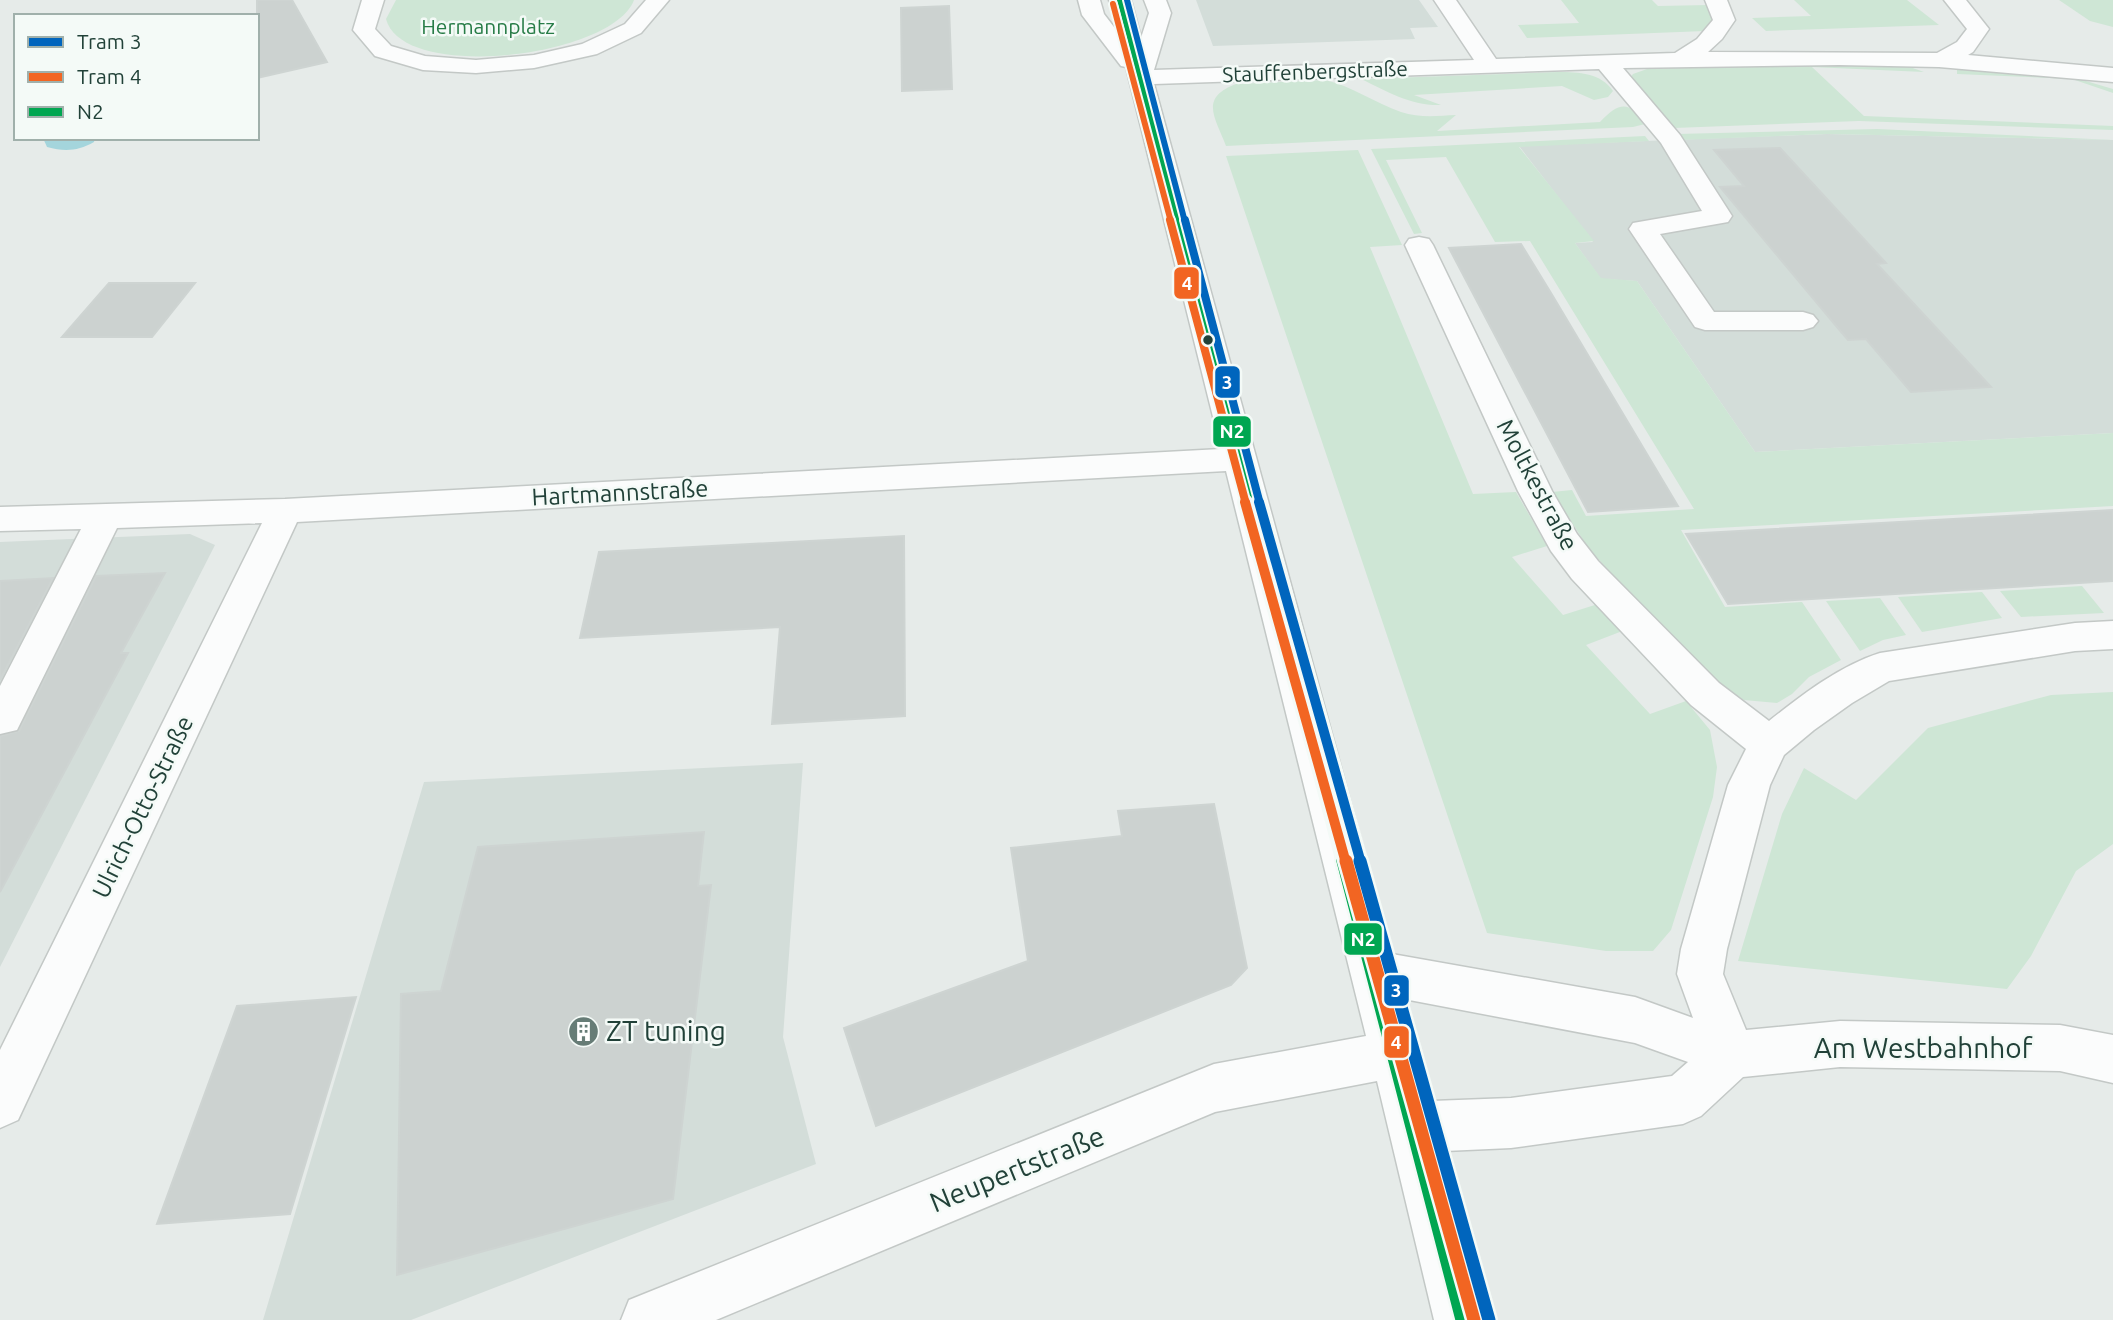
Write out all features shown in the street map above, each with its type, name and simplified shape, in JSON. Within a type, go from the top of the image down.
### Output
[{"type":"street","points":[[373,0],[365,10],[362,22],[364,34],[373,44],[387,53],[407,60],[460,67],[522,64],[582,51],[628,30],[644,19],[658,0]]},
{"type":"street","points":[[1089,0],[1093,15],[1140,77]]},
{"type":"street","points":[[1120,0],[1462,1320]]},
{"type":"street","points":[[1140,77],[1160,13],[1155,0]]},
{"type":"street","points":[[1445,0],[1490,66]]},
{"type":"street","name":"Stauffenbergstraße","points":[[1679,60],[1711,42],[1724,20],[1716,0]]},
{"type":"street","points":[[1941,60],[1965,47],[1978,29],[1955,0]]},
{"type":"street","name":"Stauffenbergstraße","points":[[1140,77],[1679,60],[1941,60],[2107,77]]},
{"type":"street","points":[[1606,63],[1671,140],[1719,216],[1643,229],[1705,321],[1803,321]]},
{"type":"street","name":"Moltkestraße","points":[[1419,245],[1535,491],[1564,542],[1585,570],[1704,694],[1769,744]]},
{"type":"street","name":"Hartmannstraße","points":[[0,519],[285,511],[1239,459]]},
{"type":"street","name":"Ulrich-Otto-Straße","points":[[0,1103],[285,511]]},
{"type":"street","points":[[3,719],[104,516]]},
{"type":"street","points":[[1413,1127],[1511,1123],[1683,1098],[1732,1055],[1700,974],[1703,949],[1749,785],[1769,744],[1838,692],[1880,668],[2063,639],[2113,635]]},
{"type":"street","name":"Am Westbahnhof","points":[[1374,973],[1475,989],[1634,1020],[1732,1055],[1840,1044],[2060,1048],[2113,1059]]},
{"type":"street","name":"Neupertstraße","points":[[649,1320],[1214,1088],[1395,1054]]},
{"type":"shaded area","points":[[1196,0],[1419,0],[1438,27],[1410,28],[1415,39],[1213,46]]},
{"type":"shaded area","points":[[1827,134],[2113,140],[2113,433],[1755,452],[1637,281],[1601,279],[1575,243],[1593,242],[1519,146]]},
{"type":"shaded area","points":[[190,534],[215,545],[0,967],[0,542]]},
{"type":"shaded area","points":[[803,763],[783,1037],[816,1164],[411,1320],[263,1320],[424,782]]},
{"type":"green space","name":"Hermannplatz","points":[[396,0],[634,0],[618,20],[589,36],[551,48],[508,55],[466,56],[429,51],[401,39],[386,19]]},
{"type":"green space","points":[[1561,0],[1652,0],[1658,6],[1708,5],[1714,21],[1705,31],[1527,38],[1518,25],[1579,23]]},
{"type":"green space","points":[[1794,0],[1907,0],[1939,25],[1766,31],[1752,18],[1811,16]]},
{"type":"green space","points":[[2059,0],[2113,0],[2113,27],[2090,21]]},
{"type":"green space","points":[[1801,63],[1910,67],[1924,72],[1812,67],[1864,116],[2113,126],[2113,130],[1859,121],[1674,128],[1664,124],[1627,82],[1633,74],[1647,69]]},
{"type":"green space","points":[[1957,70],[2079,79],[2113,89],[2113,93],[2072,79],[1957,74]]},
{"type":"green space","points":[[1558,72],[1596,77],[1613,91],[1608,97],[1594,100],[1562,86],[1414,95],[1441,105],[1430,105],[1400,97],[1361,79]]},
{"type":"green space","points":[[1325,80],[1408,114],[1456,115],[1437,131],[1600,122],[1612,111],[1623,106],[1634,110],[1645,124],[1633,127],[1226,146],[1213,109],[1217,96],[1224,89],[1236,84]]},
{"type":"green space","points":[[1877,129],[2113,140],[1827,134],[1680,140],[1676,134]]},
{"type":"green space","points":[[1645,136],[1649,141],[1519,147],[1594,241],[1575,243],[1601,278],[1637,281],[1755,452],[2113,433],[2113,506],[1681,530],[1725,607],[1802,602],[1841,660],[1809,677],[1792,694],[1777,703],[1744,700],[1711,682],[1589,549],[1552,492],[1572,490],[1586,516],[1694,509],[1530,241],[1495,242],[1446,157],[1386,160],[1422,233],[1414,234],[1371,149]]},
{"type":"green space","points":[[1358,150],[1402,245],[1370,247],[1473,494],[1516,492],[1547,546],[1512,557],[1563,615],[1598,604],[1625,630],[1586,645],[1650,714],[1686,701],[1710,730],[1717,767],[1713,797],[1671,930],[1653,951],[1606,951],[1487,933],[1226,156]]},
{"type":"green space","points":[[2082,586],[2104,613],[2021,617],[2000,591]]},
{"type":"green space","points":[[1982,592],[2002,618],[1922,632],[1898,597]]},
{"type":"green space","points":[[1880,598],[1906,635],[1883,640],[1860,651],[1826,601]]},
{"type":"green space","points":[[2113,692],[2113,844],[2076,871],[2031,956],[2007,989],[1738,961],[1782,814],[1804,768],[1856,800],[1928,728],[2051,695]]},
{"type":"water","points":[[44,140],[94,140],[77,149],[60,150],[47,147]]},
{"type":"building","points":[[257,0],[292,0],[327,62],[259,78]]},
{"type":"building","points":[[949,6],[952,89],[902,91],[901,8]]},
{"type":"building","points":[[1780,148],[1886,263],[1877,264],[1991,387],[1911,392],[1866,339],[1848,340],[1720,187],[1744,186],[1714,150]]},
{"type":"building","points":[[1521,244],[1678,506],[1588,512],[1449,248]]},
{"type":"building","points":[[109,283],[195,283],[152,337],[62,337]]},
{"type":"building","points":[[2113,510],[2113,581],[1728,604],[1686,534]]},
{"type":"building","points":[[904,536],[905,716],[772,724],[780,627],[580,638],[599,552]]},
{"type":"building","points":[[165,573],[121,653],[128,653],[0,892],[0,736],[19,731],[96,576]]},
{"type":"building","points":[[53,578],[0,680],[0,581]]},
{"type":"building","points":[[1214,804],[1247,968],[1231,985],[876,1126],[844,1028],[1028,961],[1011,848],[1122,836],[1118,811]]},
{"type":"building","points":[[704,832],[698,886],[711,885],[673,1199],[397,1275],[401,994],[441,991],[478,847]]},
{"type":"building","points":[[356,997],[290,1214],[157,1224],[237,1006]]},
{"type":"tram line","name":"3","points":[[1127,0],[1251,473],[1489,1320]]},
{"type":"tram line","name":"4","points":[[1113,4],[1238,477],[1474,1320]]},
{"type":"transit line","name":"N2","points":[[1120,0],[1462,1320]]},
{"type":"place","name":"ZT tuning","points":[[583,1031]]}]
